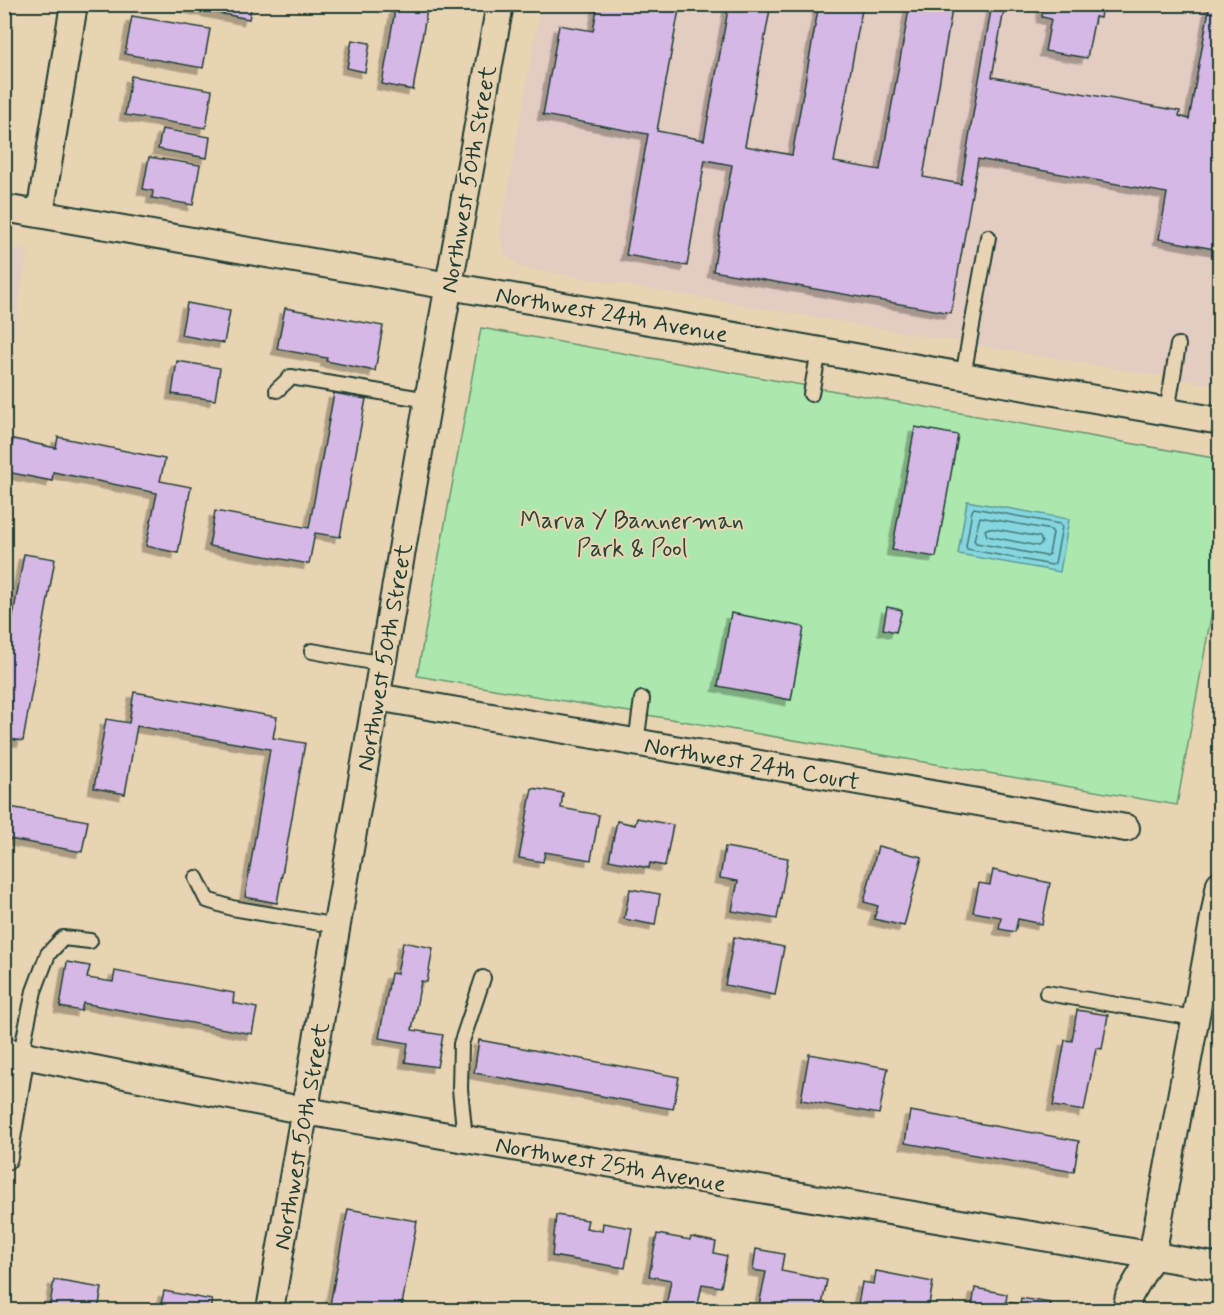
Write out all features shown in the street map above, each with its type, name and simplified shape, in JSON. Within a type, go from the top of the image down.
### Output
[{"type":"street","points":[[40,214],[74,4]]},
{"type":"street","name":"Northwest 50th Street","points":[[270,1311],[448,285],[500,4]]},
{"type":"street","name":"Northwest 24th Avenue","points":[[5,210],[40,214],[1220,421]]},
{"type":"street","name":"Northwest 24th Court","points":[[377,697],[1126,828]]},
{"type":"street","points":[[1126,1311],[1129,1296],[1152,1256],[1220,884]]},
{"type":"street","points":[[4,1157],[13,1052]]},
{"type":"street","name":"Northwest 25th Avenue","points":[[13,1052],[465,1139],[1220,1267]]},
{"type":"lane","points":[[963,376],[988,237]]},
{"type":"lane","points":[[1167,412],[1178,345]]},
{"type":"lane","points":[[811,394],[819,351]]},
{"type":"lane","points":[[277,390],[291,377],[428,400]]},
{"type":"lane","points":[[312,651],[383,664]]},
{"type":"lane","points":[[636,742],[642,699]]},
{"type":"lane","points":[[196,878],[207,900],[232,908],[338,926]]},
{"type":"lane","points":[[13,1052],[48,954],[63,938],[90,941]]},
{"type":"lane","points":[[465,1139],[460,1089],[461,1044],[483,978]]},
{"type":"lane","points":[[1047,993],[1194,1018]]},
{"type":"shaded area","points":[[541,5],[1219,5],[1219,386],[521,267],[505,254],[500,234]]},
{"type":"shaded area","points":[[4,247],[28,251],[5,382]]},
{"type":"green space","name":"Marva Y Bannerman Park & Pool","points":[[481,328],[1219,459],[1219,572],[1177,805],[417,676]]},
{"type":"water","points":[[967,501],[1069,519],[1060,572],[958,554]]},
{"type":"building","points":[[172,4],[252,4],[249,19]]},
{"type":"building","points":[[396,4],[428,4],[413,90],[382,84]]},
{"type":"building","points":[[598,4],[680,4],[657,131],[704,140],[729,4],[771,4],[745,146],[792,155],[819,4],[863,4],[834,162],[880,170],[910,4],[953,4],[923,177],[961,184],[992,4],[1005,4],[992,77],[1180,111],[1179,116],[1189,119],[1210,4],[1220,4],[1220,250],[1159,239],[1167,193],[978,159],[951,313],[713,271],[732,165],[705,160],[687,266],[626,255],[648,134],[543,115],[559,25],[593,31]]},
{"type":"building","points":[[1035,4],[1102,4],[1100,18],[1095,17],[1087,58],[1045,51],[1051,19],[1042,17],[1043,6]]},
{"type":"building","points":[[132,16],[210,29],[203,68],[125,54]]},
{"type":"building","points":[[352,40],[370,43],[365,72],[347,68]]},
{"type":"building","points":[[131,76],[212,90],[206,128],[125,115]]},
{"type":"building","points":[[162,129],[210,137],[207,158],[158,149]]},
{"type":"building","points":[[149,157],[200,165],[193,205],[152,198],[153,191],[143,189]]},
{"type":"building","points":[[187,303],[230,311],[224,343],[181,335]]},
{"type":"building","points":[[285,308],[383,326],[375,371],[326,361],[327,358],[277,349]]},
{"type":"building","points":[[177,361],[220,368],[215,400],[172,394]]},
{"type":"building","points":[[334,393],[366,399],[340,537],[315,533],[309,564],[209,546],[215,511],[309,528]]},
{"type":"building","points":[[915,427],[958,435],[936,557],[892,550]]},
{"type":"building","points":[[58,437],[165,459],[160,481],[191,487],[178,553],[146,546],[157,493],[53,472],[52,481],[7,472],[13,439],[56,448]]},
{"type":"building","points":[[24,554],[55,559],[23,741],[4,738],[4,667]]},
{"type":"building","points":[[887,607],[902,610],[896,632],[883,629]]},
{"type":"building","points":[[731,613],[804,627],[791,700],[718,686]]},
{"type":"building","points":[[134,692],[277,717],[273,738],[305,743],[277,903],[245,897],[270,749],[137,726],[125,794],[94,788],[106,719],[129,723]]},
{"type":"building","points":[[532,788],[563,793],[561,808],[599,815],[591,860],[545,852],[543,862],[519,858]]},
{"type":"building","points":[[4,806],[88,821],[82,852],[4,838]]},
{"type":"building","points":[[637,818],[673,825],[665,866],[650,863],[649,868],[609,860],[617,821],[635,825]]},
{"type":"building","points":[[878,846],[922,857],[904,926],[874,919],[878,906],[864,902]]},
{"type":"building","points":[[725,847],[788,858],[777,919],[732,911],[738,881],[720,878]]},
{"type":"building","points":[[993,870],[1050,883],[1042,924],[1018,919],[1015,932],[999,929],[1001,917],[973,912],[979,883],[990,885]]},
{"type":"building","points":[[630,889],[660,894],[655,925],[624,919]]},
{"type":"building","points":[[734,937],[784,947],[775,995],[725,985]]},
{"type":"building","points":[[403,942],[433,948],[427,982],[421,981],[412,1030],[443,1035],[437,1067],[405,1062],[408,1043],[379,1038],[391,973],[397,974]]},
{"type":"building","points":[[67,962],[90,966],[87,978],[113,982],[115,971],[234,993],[233,1003],[257,1008],[252,1034],[83,1003],[81,1011],[60,1007]]},
{"type":"building","points":[[1077,1010],[1108,1015],[1102,1049],[1096,1048],[1084,1111],[1053,1106],[1065,1040],[1072,1041]]},
{"type":"building","points":[[479,1040],[679,1077],[673,1109],[474,1073]]},
{"type":"building","points":[[809,1054],[888,1068],[879,1114],[801,1100]]},
{"type":"building","points":[[910,1111],[1079,1141],[1074,1172],[905,1143]]},
{"type":"building","points":[[348,1209],[417,1221],[401,1310],[329,1310]]},
{"type":"building","points":[[556,1215],[588,1220],[586,1228],[602,1231],[603,1223],[632,1228],[625,1268],[552,1256]]},
{"type":"building","points":[[657,1234],[716,1242],[714,1253],[727,1256],[721,1287],[702,1284],[697,1310],[666,1306],[671,1280],[649,1276]]},
{"type":"building","points":[[756,1249],[784,1254],[781,1271],[827,1280],[821,1310],[758,1310],[766,1272],[753,1270]]},
{"type":"building","points":[[876,1271],[933,1282],[928,1310],[857,1310],[862,1282],[874,1284]]},
{"type":"building","points":[[54,1280],[102,1288],[98,1310],[49,1310]]},
{"type":"building","points":[[975,1288],[1007,1294],[1006,1302],[1020,1304],[1021,1298],[1051,1303],[1049,1310],[974,1310],[972,1307]]},
{"type":"building","points":[[164,1291],[212,1300],[210,1310],[153,1310],[153,1308],[160,1309]]}]
